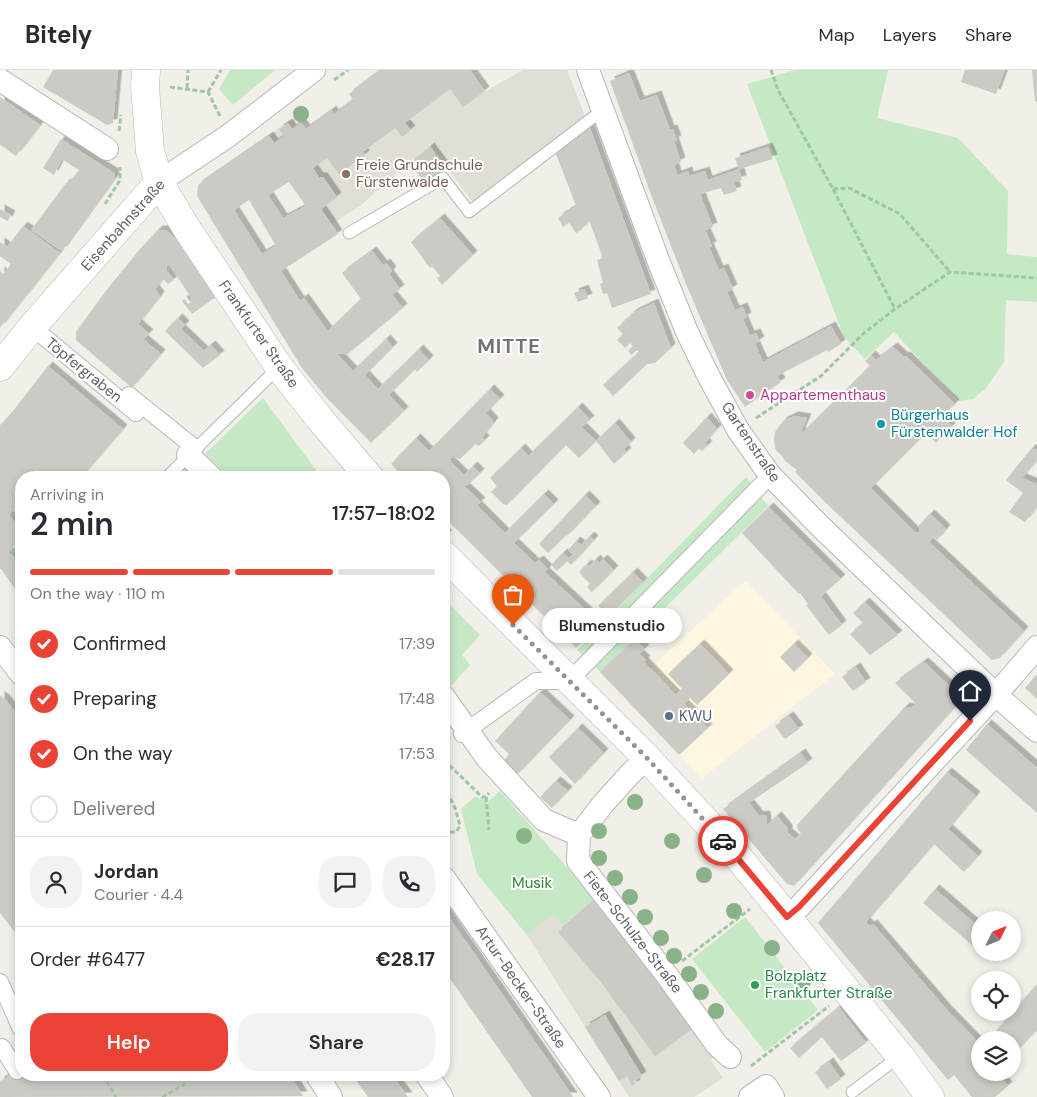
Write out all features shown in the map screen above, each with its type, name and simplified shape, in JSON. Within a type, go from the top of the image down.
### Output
[{"type":"street","name":"Eisenbahnstraße","points":[[0,366],[160,182],[228,136],[314,70]]},
{"type":"street","name":"Gartenstraße","points":[[588,70],[604,109],[658,260],[687,332],[738,430],[770,475],[821,527],[995,694],[1037,731]]},
{"type":"street","name":"Frankfurter Straße","points":[[146,79],[150,151],[160,182],[177,214],[279,368],[364,471]]},
{"type":"street","points":[[0,80],[115,148]]},
{"type":"street","name":"Töpfergraben","points":[[32,327],[136,413]]},
{"type":"street","points":[[123,402],[130,394],[191,452],[206,471]]},
{"type":"street","points":[[465,732],[536,681],[569,681],[762,484]]},
{"type":"street","points":[[450,561],[647,758],[734,852],[900,1056],[930,1097]]},
{"type":"street","points":[[0,647],[15,666]]},
{"type":"street","points":[[787,917],[799,907],[1037,647]]},
{"type":"street","points":[[450,706],[465,732],[544,820],[578,836],[620,786],[647,758]]},
{"type":"street","name":"Fiete-Schulze-Straße","points":[[578,836],[578,861],[666,974],[718,1045],[730,1057]]},
{"type":"street","name":"Artur-Becker-Straße","points":[[450,886],[599,1097]]},
{"type":"street","points":[[0,982],[15,1016]]},
{"type":"street","points":[[15,1039],[1,1048],[15,1068]]},
{"type":"street","points":[[321,1081],[331,1097]]},
{"type":"street","points":[[431,1081],[442,1097]]},
{"type":"lane","points":[[349,233],[443,178],[469,212],[604,109]]},
{"type":"lane","points":[[173,471],[279,368]]},
{"type":"lane","points":[[852,1092],[900,1056]]},
{"type":"path","points":[[187,88],[188,70]]},
{"type":"path","points":[[208,92],[221,70]]},
{"type":"path","points":[[770,70],[778,90],[895,309]]},
{"type":"path","points":[[146,79],[163,86],[208,92]]},
{"type":"path","points":[[208,92],[218,114]]},
{"type":"path","points":[[114,190],[120,180],[115,148],[121,106]]},
{"type":"path","points":[[832,190],[849,188],[900,214],[950,272]]},
{"type":"path","points":[[738,430],[821,376],[863,334],[895,309],[950,272],[1037,278]]},
{"type":"path","points":[[10,553],[15,550]]},
{"type":"path","points":[[486,797],[489,830]]},
{"type":"path","points":[[450,798],[460,826],[456,832],[450,832]]},
{"type":"path","points":[[666,974],[768,894]]},
{"type":"path","points":[[730,1057],[751,1066],[847,992]]},
{"type":"path","points":[[107,1081],[116,1097]]},
{"type":"path","points":[[162,1097],[184,1085],[185,1081]]},
{"type":"shaded area","name":"Freie Grundschule Fürstenwalde","points":[[381,70],[470,70],[486,91],[523,70],[567,70],[585,116],[474,204],[430,144],[360,206],[332,224],[269,135],[296,116],[306,129],[332,110],[335,114],[353,100],[349,94]]},
{"type":"shaded area","points":[[745,581],[835,674],[702,778],[621,695]]},
{"type":"shaded area","points":[[595,899],[714,1055],[711,1061],[723,1078],[694,1097],[629,1097],[527,935],[553,914],[563,926]]},
{"type":"green space","points":[[230,70],[275,70],[233,105],[219,89]]},
{"type":"green space","points":[[795,70],[888,70],[877,118],[958,138],[1008,191],[1007,254],[1037,257],[1037,302],[1006,300],[1004,362],[986,388],[973,399],[959,401],[894,332],[865,359],[844,337],[747,84]]},
{"type":"green space","points":[[263,398],[317,471],[223,471],[205,454]]},
{"type":"green space","points":[[746,477],[768,506],[600,672],[577,650]]},
{"type":"green space","points":[[450,605],[480,635],[462,655],[470,665],[450,687]]},
{"type":"green space","name":"Musik","points":[[500,791],[595,899],[563,926],[553,914],[527,935],[477,874],[461,809],[475,797],[489,801]]},
{"type":"green space","name":"Bolzplatz Frankfurter Straße","points":[[745,917],[818,1010],[765,1052],[692,959]]},
{"type":"building","points":[[53,70],[118,70],[113,123],[107,125],[43,87]]},
{"type":"building","points":[[381,70],[470,70],[485,91],[463,107],[450,89],[405,123],[411,130],[402,137],[395,128],[363,152],[365,155],[339,174],[327,158],[313,168],[319,177],[323,177],[337,197],[321,209],[338,234],[281,271],[300,301],[304,298],[328,331],[361,299],[342,273],[372,251],[383,265],[386,263],[392,271],[389,274],[400,289],[392,295],[403,308],[348,354],[337,354],[353,371],[386,339],[393,347],[365,375],[378,389],[419,349],[429,360],[417,372],[415,369],[389,395],[404,411],[371,443],[326,397],[302,368],[197,196],[198,185],[269,136],[274,143],[284,136],[279,129],[288,123],[292,129],[301,123],[306,129],[332,110],[334,114],[354,100],[349,94]],"holes":[[[289,182],[306,206],[283,218],[268,195]],[[249,200],[276,246],[262,254],[234,210]]]},
{"type":"building","points":[[965,70],[1005,70],[996,94],[961,82]]},
{"type":"building","points":[[1032,70],[1037,70],[1037,102],[1035,101]]},
{"type":"building","points":[[629,73],[640,101],[657,95],[670,130],[673,129],[677,140],[674,141],[681,162],[674,165],[677,175],[688,171],[689,176],[705,171],[708,180],[739,169],[742,180],[734,182],[737,191],[724,195],[721,188],[700,194],[713,227],[705,230],[712,246],[709,247],[719,270],[724,268],[733,289],[727,292],[735,310],[743,307],[747,317],[743,319],[750,335],[756,333],[760,341],[755,344],[763,362],[831,326],[841,344],[777,376],[781,382],[745,407],[727,380],[686,284],[610,81]]},
{"type":"building","points":[[0,97],[40,125],[16,156],[0,145]]},
{"type":"building","points":[[590,128],[651,294],[612,308],[607,293],[603,294],[600,284],[603,283],[597,260],[603,258],[589,220],[576,233],[569,223],[563,227],[558,218],[576,206],[556,154]]},
{"type":"building","points":[[61,139],[114,173],[115,178],[62,251],[31,230],[66,183],[68,184],[79,170],[62,159],[54,175],[43,168]]},
{"type":"building","points":[[430,147],[446,169],[425,184],[410,163]]},
{"type":"building","points":[[768,147],[773,159],[739,169],[735,158]]},
{"type":"building","points":[[0,209],[11,215],[8,221],[0,217]]},
{"type":"building","points":[[440,218],[473,255],[442,285],[437,278],[440,276],[432,266],[430,268],[411,242]]},
{"type":"building","points":[[23,226],[60,253],[0,328],[0,271],[4,274],[11,264],[0,256],[0,242],[7,247]]},
{"type":"building","points":[[158,230],[166,230],[183,246],[216,297],[192,314],[182,301],[185,299],[188,304],[192,302],[190,300],[192,299],[170,266],[167,265],[167,271],[174,280],[168,284],[163,279],[155,289],[160,296],[138,324],[149,334],[143,339],[161,354],[132,388],[76,340],[76,332],[105,292]]},
{"type":"building","points":[[584,289],[588,298],[578,302],[574,293]]},
{"type":"building","points":[[654,303],[671,348],[655,363],[647,364],[613,396],[603,385],[639,352],[637,350],[631,355],[628,351],[633,346],[630,343],[625,348],[617,340],[623,334],[617,328],[633,313]]},
{"type":"building","points":[[178,318],[185,325],[181,329],[204,351],[211,345],[220,355],[203,368],[165,331]]},
{"type":"building","points":[[893,347],[904,357],[906,356],[955,404],[942,416],[952,426],[936,443],[926,433],[871,488],[916,533],[920,532],[919,525],[930,514],[946,529],[937,540],[934,537],[929,542],[1024,631],[1000,658],[992,660],[826,503],[795,472],[797,470],[785,461],[775,449],[775,432],[783,421],[794,416],[807,418],[802,433],[870,366],[865,361],[871,355],[876,360]]},
{"type":"building","points":[[48,366],[123,429],[87,471],[15,471],[15,508],[9,515],[15,522],[15,546],[9,551],[15,559],[15,589],[0,569],[0,425]]},
{"type":"building","points":[[490,389],[500,399],[486,413],[494,422],[482,437],[485,440],[479,446],[475,444],[460,459],[451,457],[450,461],[464,475],[473,466],[480,473],[468,485],[464,486],[481,502],[477,505],[505,533],[544,494],[554,504],[514,543],[535,563],[539,560],[548,569],[545,572],[592,616],[601,608],[598,606],[633,572],[643,582],[576,648],[450,523],[450,471],[398,471],[391,464],[416,438],[429,451]]},
{"type":"building","points":[[578,407],[590,420],[582,427],[596,441],[579,458],[566,445],[507,505],[503,504],[491,492],[497,486],[490,478],[521,448],[528,456]]},
{"type":"building","points":[[707,417],[717,429],[705,443],[708,445],[702,451],[699,448],[694,454],[683,443]]},
{"type":"building","points":[[615,423],[631,442],[624,449],[627,452],[614,464],[596,441]]},
{"type":"building","points":[[1031,449],[1037,449],[1037,460],[1022,478],[1037,484],[1037,506],[1025,522],[1009,512],[1023,493],[1006,480]]},
{"type":"building","points":[[187,467],[192,471],[184,471]]},
{"type":"building","points":[[585,495],[596,506],[548,553],[539,544]]},
{"type":"building","points":[[769,507],[841,579],[821,596],[842,625],[829,635],[806,605],[808,604],[800,593],[742,533]]},
{"type":"building","points":[[590,536],[594,540],[571,565],[567,561],[557,571],[551,565],[563,553],[569,558],[573,554],[568,550],[576,541],[581,545]]},
{"type":"building","points":[[596,559],[599,563],[603,559],[614,570],[592,592],[587,587],[590,584],[579,572]]},
{"type":"building","points":[[865,602],[898,635],[870,655],[850,634],[863,623],[853,613]]},
{"type":"building","points":[[635,639],[645,649],[639,654],[646,660],[644,662],[676,695],[682,689],[668,674],[700,644],[729,674],[697,705],[690,698],[684,704],[708,728],[679,755],[600,672]]},
{"type":"building","points":[[794,644],[808,658],[794,672],[780,657]]},
{"type":"building","points":[[924,662],[959,695],[957,705],[794,886],[787,884],[723,809],[801,753],[808,763],[749,803],[759,816],[766,816],[767,825],[777,816],[788,829],[788,833],[795,839],[801,833],[797,825],[905,707],[911,708],[916,704],[895,683]]},
{"type":"building","points":[[856,667],[866,682],[853,691],[842,677]]},
{"type":"building","points":[[1037,674],[1037,699],[1025,688]]},
{"type":"building","points":[[540,692],[570,720],[517,775],[503,762],[509,754],[495,741]]},
{"type":"building","points":[[0,695],[15,712],[15,932],[0,913]]},
{"type":"building","points":[[789,716],[799,729],[785,739],[775,726]]},
{"type":"building","points":[[987,724],[1037,768],[1037,813],[966,750]]},
{"type":"building","points":[[578,728],[604,753],[575,784],[549,757]]},
{"type":"building","points":[[947,772],[976,796],[948,829],[978,856],[964,872],[934,844],[866,922],[870,926],[873,924],[947,1010],[971,1035],[971,1081],[1004,1081],[1008,1086],[995,1097],[972,1097],[954,1075],[948,1080],[818,923]]},
{"type":"building","points":[[556,781],[568,791],[552,808],[540,797]]},
{"type":"building","points":[[935,889],[971,920],[971,944],[923,903]]},
{"type":"building","points":[[595,900],[694,1028],[655,1056],[600,981],[558,932]]},
{"type":"building","points":[[450,919],[573,1097],[532,1097],[450,979]]},
{"type":"building","points":[[1037,984],[1037,1030],[1021,1047],[1021,1031],[996,1031],[1005,1021],[1021,1021],[1021,1002]]},
{"type":"building","points":[[839,1007],[866,1043],[841,1061],[822,1037],[799,1058],[790,1048]]},
{"type":"building","points":[[605,1015],[642,1076],[634,1081],[636,1084],[632,1086],[627,1076],[619,1081],[585,1027]]},
{"type":"building","points":[[829,1062],[841,1079],[827,1089],[815,1072]]},
{"type":"building","points":[[15,1072],[15,1081],[294,1081],[303,1096],[0,1097],[0,1081]]},
{"type":"building","points":[[356,1081],[396,1081],[408,1097],[368,1097]]},
{"type":"way so far","points":[[513,625],[647,758],[723,841]]},
{"type":"place","name":"Freie Grundschule Fürstenwalde","points":[[346,174]]},
{"type":"place","name":"Appartementhaus","points":[[750,395]]},
{"type":"place","name":"Bürgerhaus Fürstenwalder Hof","points":[[881,424]]},
{"type":"place","name":"Blumenstudio","points":[[513,625]]},
{"type":"place","name":"KWU","points":[[669,716]]},
{"type":"place","name":"Bolzplatz Frankfurter Straße","points":[[755,985]]},
{"type":"district","name":"MITTE","points":[[509,346]]},
{"type":"route","points":[[723,841],[787,917],[799,907],[970,721]]}]
